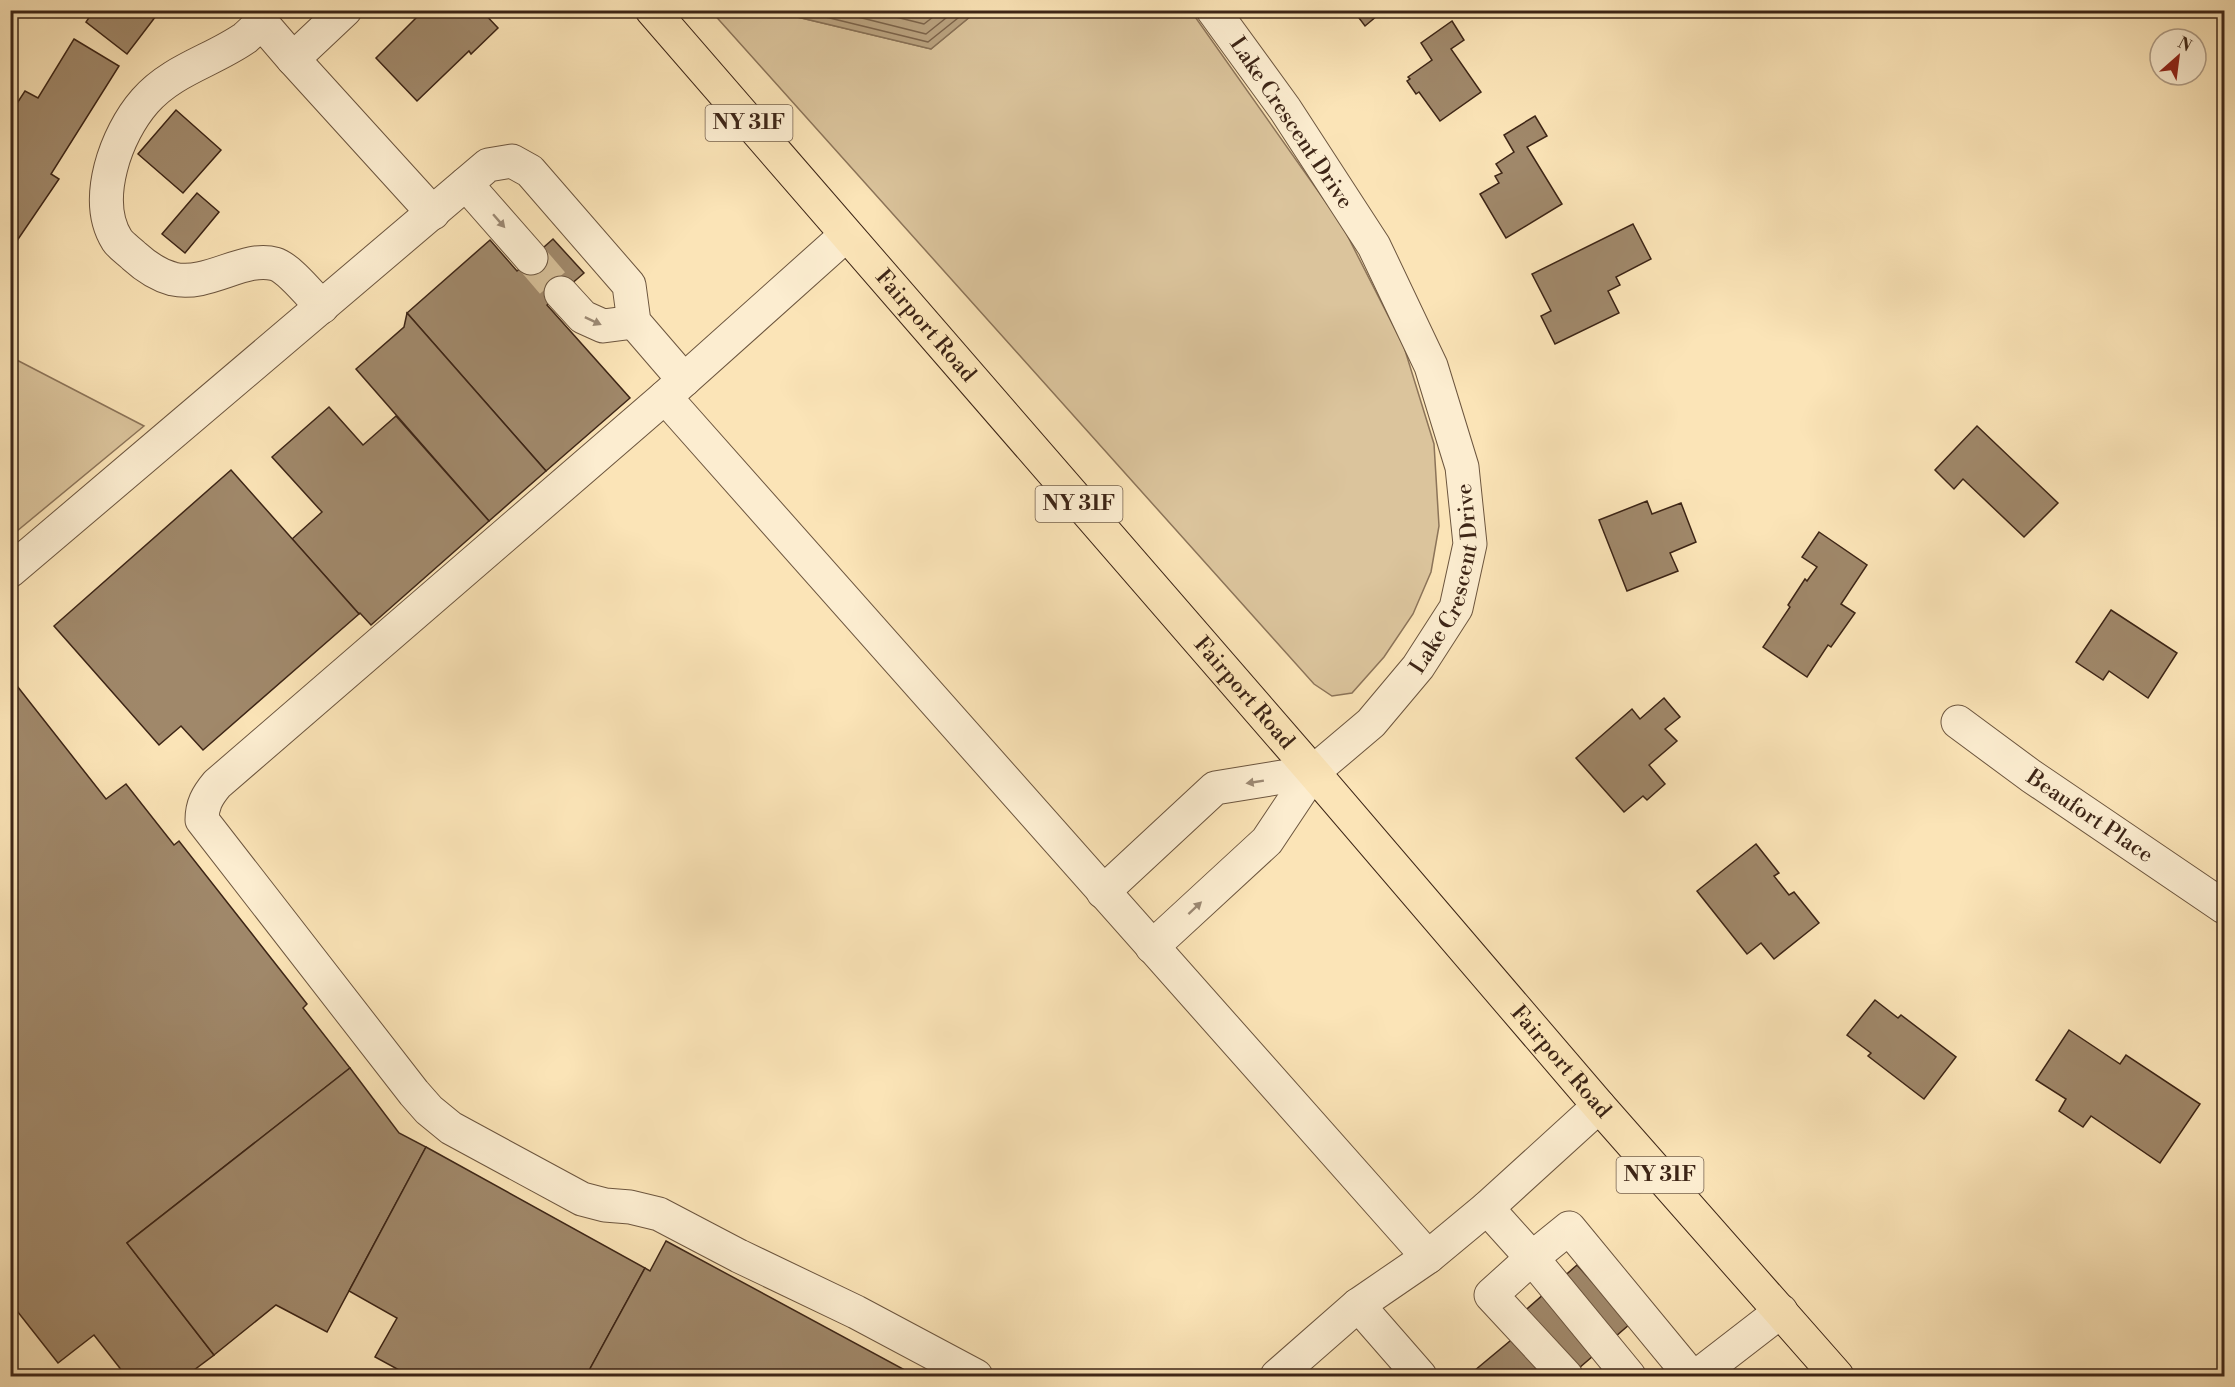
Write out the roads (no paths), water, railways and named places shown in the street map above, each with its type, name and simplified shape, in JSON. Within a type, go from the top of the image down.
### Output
[{"type":"main road","name":"Fairport Road","points":[[651,10],[1313,772],[1599,1106],[1837,1377]]},
{"type":"street","points":[[293,59],[345,10]]},
{"type":"street","name":"Lake Crescent Drive","points":[[1213,10],[1285,109],[1374,246],[1431,366],[1462,467],[1470,544],[1456,608],[1418,667],[1371,723],[1313,772]]},
{"type":"street","points":[[322,308],[295,278],[276,264],[248,264],[207,279],[173,279],[146,267],[118,241],[107,216],[107,185],[118,143],[145,101],[161,87],[177,74],[244,38],[262,22],[433,213]]},
{"type":"street","points":[[10,571],[488,165],[512,161],[530,171],[628,285],[634,322],[675,389],[1103,892],[1428,1257]]},
{"type":"street","points":[[466,184],[531,258]]},
{"type":"street","points":[[846,235],[675,389],[217,784],[202,808],[202,820],[414,1093],[429,1110],[451,1128],[582,1198],[605,1205],[630,1207],[659,1214],[855,1312],[976,1377]]},
{"type":"street","points":[[561,293],[583,317],[603,326],[634,322]]},
{"type":"street","name":"Beaufort Place","points":[[1958,722],[2031,776],[2224,907]]},
{"type":"street","points":[[1103,892],[1215,788],[1313,772]]},
{"type":"street","points":[[1152,947],[1267,841],[1313,772]]},
{"type":"street","points":[[1277,1377],[1358,1305],[1428,1257],[1487,1208],[1599,1106]]},
{"type":"street","points":[[1487,1208],[1532,1258],[1629,1377]]},
{"type":"street","points":[[1566,1377],[1491,1295],[1569,1228],[1691,1377]]},
{"type":"street","points":[[1358,1305],[1420,1377]]},
{"type":"street","points":[[1697,1377],[1780,1311]]},
{"type":"water","points":[[784,11],[977,11],[931,49],[789,15]]},
{"type":"tunnel","points":[[531,258],[561,293]]}]
